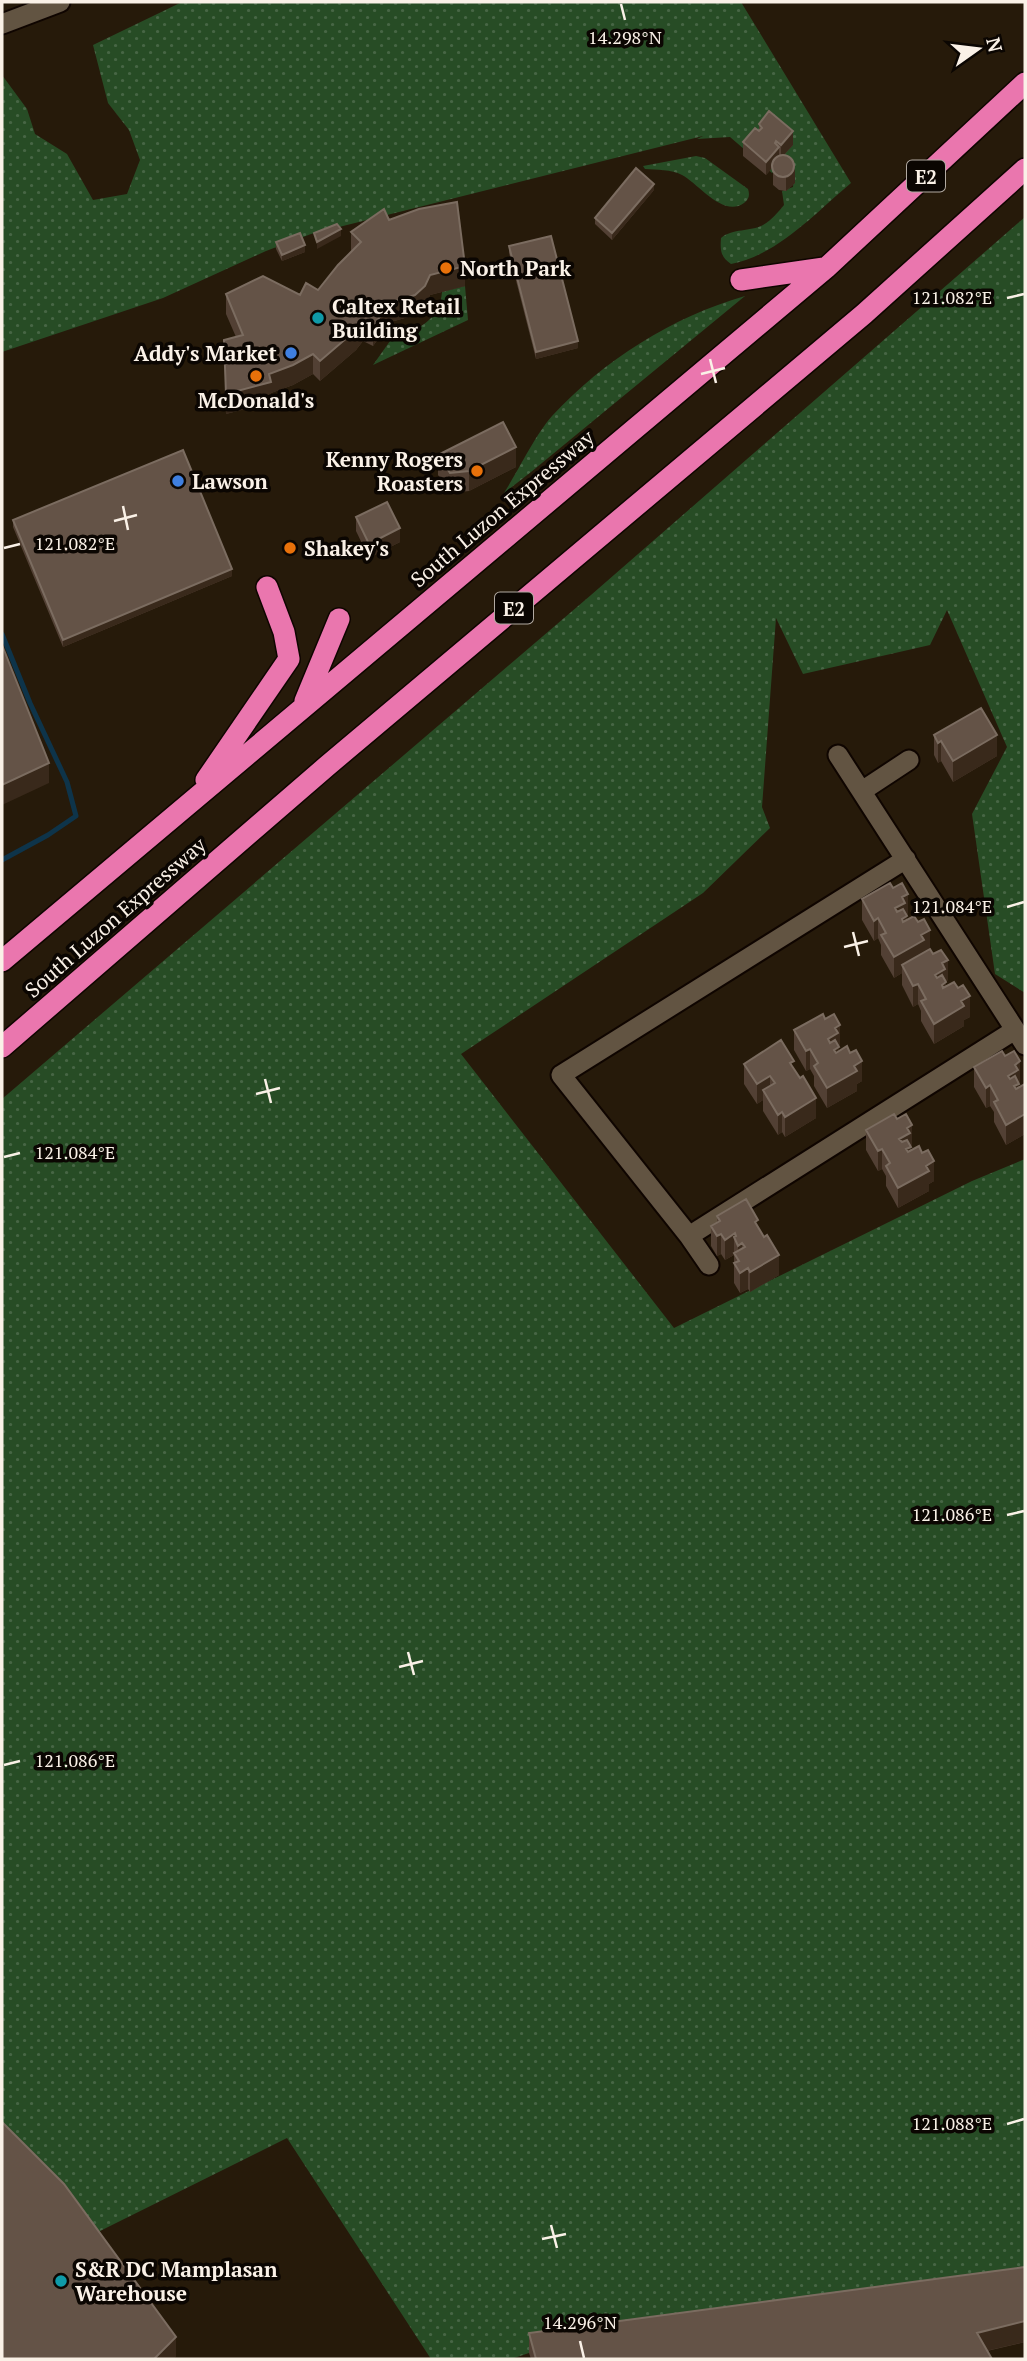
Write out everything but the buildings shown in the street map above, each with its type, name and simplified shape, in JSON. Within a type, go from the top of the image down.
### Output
[{"type":"highway","name":"South Luzon Expressway","points":[[2,961],[826,268],[1025,83]]},
{"type":"highway","name":"South Luzon Expressway","points":[[2,1047],[327,766],[864,314],[1025,169]]},
{"type":"highway","points":[[741,280],[826,268]]},
{"type":"highway","points":[[188,806],[289,659],[284,632],[267,587]]},
{"type":"highway","points":[[303,707],[339,619]]},
{"type":"street","points":[[2,24],[60,2]]},
{"type":"street","points":[[689,1236],[1020,1037],[838,755]]},
{"type":"street","points":[[862,791],[909,760]]},
{"type":"street","points":[[709,1265],[561,1075],[906,859]]},
{"type":"green space","points":[[182,2],[741,2],[851,183],[780,242],[765,252],[731,264],[722,253],[721,238],[769,221],[784,205],[782,191],[793,187],[794,175],[775,170],[772,173],[730,137],[697,139],[703,136],[311,234],[266,251],[163,298],[2,352],[2,75],[27,109],[35,134],[67,154],[93,200],[127,194],[140,160],[129,130],[108,103],[93,45]]},
{"type":"green space","points":[[696,156],[705,158],[748,189],[749,197],[746,201],[736,206],[728,206],[712,198],[678,173],[645,169],[643,166]]},
{"type":"green space","points":[[1025,217],[1025,993],[995,974],[972,814],[1007,747],[947,610],[930,645],[803,674],[776,618],[762,807],[770,828],[703,893],[461,1054],[674,1328],[972,1181],[1025,1159],[1025,2287],[529,2353],[511,2359],[431,2359],[287,2138],[98,2232],[2,2134],[2,1099],[591,595]]},
{"type":"green space","points":[[465,286],[468,320],[373,365],[395,334],[420,327],[433,316],[442,292]]},
{"type":"green space","points":[[745,296],[504,493],[533,442],[552,416],[594,377],[666,328]]},
{"type":"waterway","points":[[2,634],[30,703],[67,782],[76,816],[2,860]]},
{"type":"place","name":"North Park","points":[[446,268]]},
{"type":"place","name":"Caltex Retail Building","points":[[318,318]]},
{"type":"place","name":"Addy's Market","points":[[291,353]]},
{"type":"place","name":"McDonald's","points":[[256,376]]},
{"type":"place","name":"Kenny Rogers Roasters","points":[[477,471]]},
{"type":"place","name":"Lawson","points":[[178,481]]},
{"type":"place","name":"Shakey's","points":[[290,548]]},
{"type":"place","name":"S&R DC Mamplasan Warehouse","points":[[61,2281]]}]
